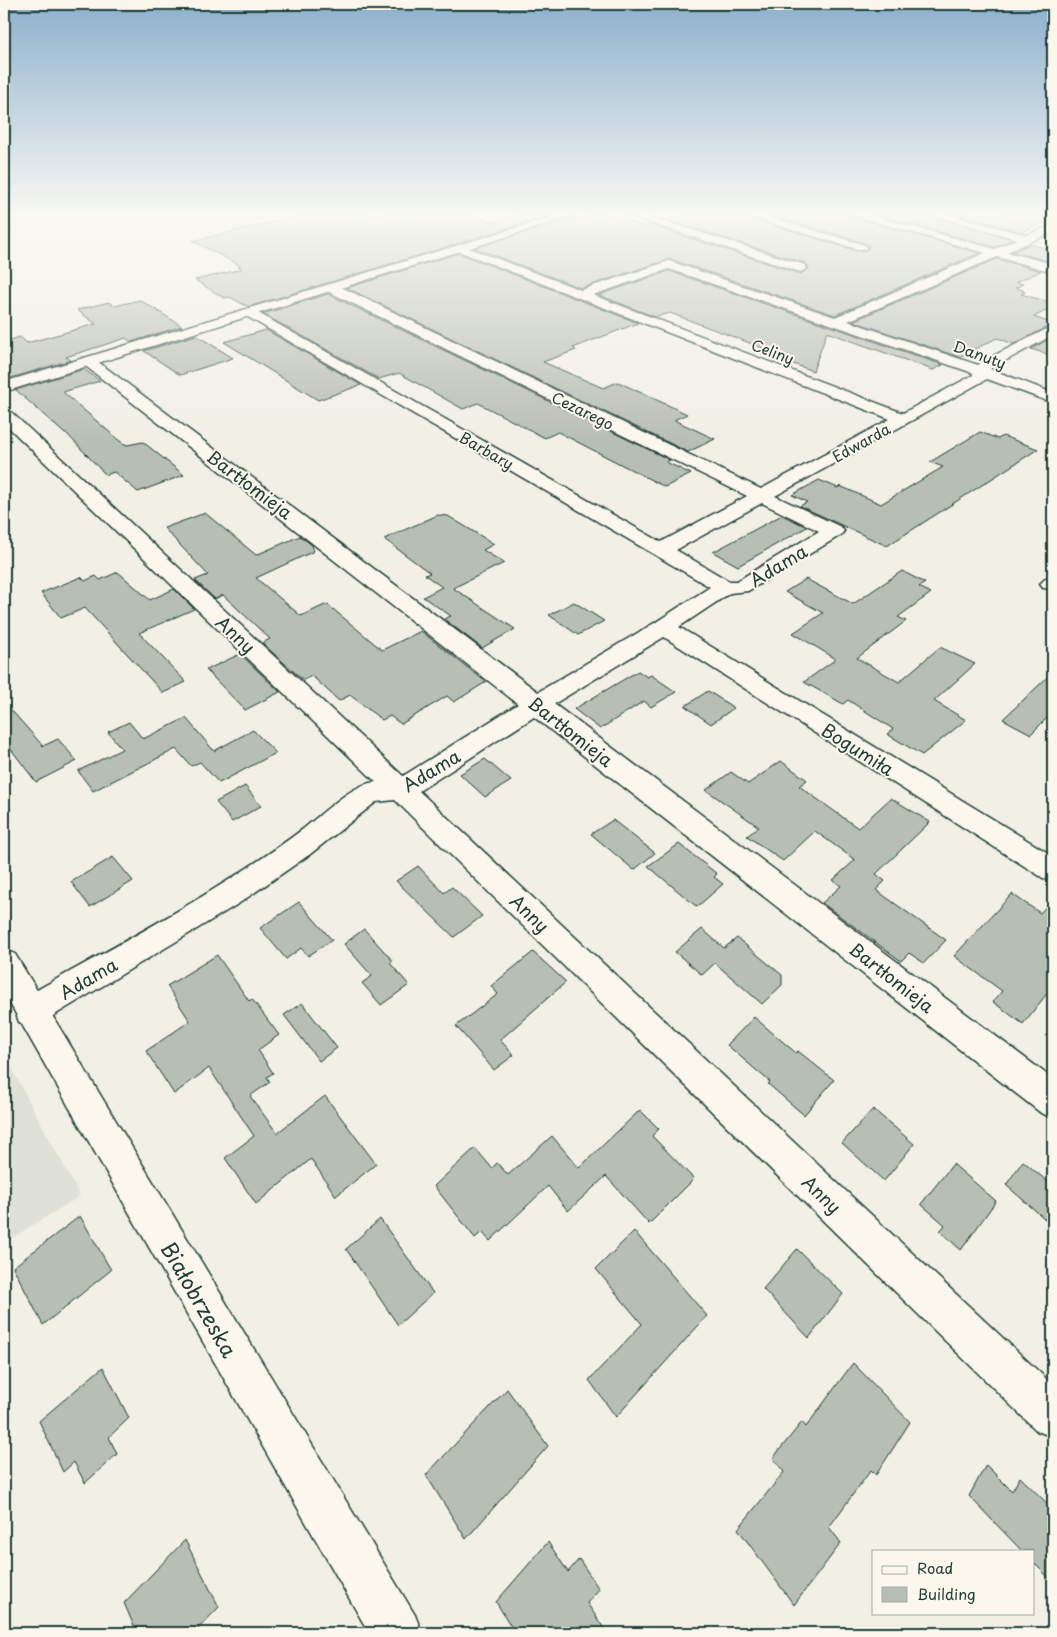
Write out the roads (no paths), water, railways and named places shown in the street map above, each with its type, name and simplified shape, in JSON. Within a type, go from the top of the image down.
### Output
[{"type":"street","points":[[4,387],[324,290]]},
{"type":"street","name":"Cezarego","points":[[337,290],[834,531]]},
{"type":"street","name":"Celiny","points":[[572,290],[904,419]]},
{"type":"street","name":"Danuty","points":[[582,294],[593,290]]},
{"type":"street","name":"Danuty","points":[[743,290],[981,371],[1053,398]]},
{"type":"street","points":[[835,322],[909,290]]},
{"type":"street","name":"Barbary","points":[[248,313],[725,587]]},
{"type":"street","name":"Edwarda","points":[[662,550],[981,377],[981,371],[986,365],[1053,330]]},
{"type":"street","name":"Bartłomieja","points":[[88,361],[1053,1101]]},
{"type":"street","name":"Anny","points":[[4,414],[401,790],[1053,1415]]},
{"type":"street","name":"Adama","points":[[31,1011],[228,895],[299,848],[370,792],[401,790],[536,704],[664,627],[725,587],[741,587],[834,531]]},
{"type":"street","name":"Bogumiła","points":[[664,627],[1053,870]]},
{"type":"street","name":"Białobrzeska","points":[[4,964],[397,1633]]}]
